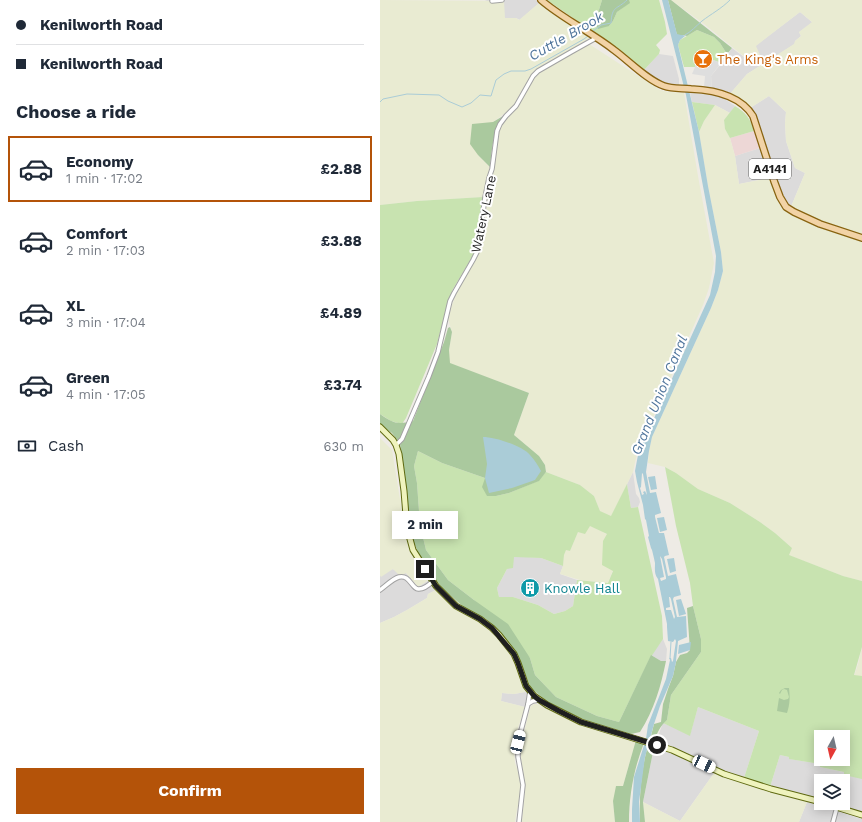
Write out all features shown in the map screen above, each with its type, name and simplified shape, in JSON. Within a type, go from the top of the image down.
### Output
[{"type":"main road","name":"A4141","points":[[541,0],[562,16],[614,50],[646,76],[658,83],[665,86],[724,94],[739,102],[747,108],[753,116],[774,181],[780,197],[786,207],[820,224],[862,238]]},
{"type":"main road","points":[[380,427],[393,440],[396,446],[404,492],[406,528],[413,550],[433,581],[456,606],[480,619],[492,628],[514,654],[526,686],[539,700],[581,722],[672,750],[724,774],[814,801]]},
{"type":"main road","points":[[846,810],[862,815]]},
{"type":"street","points":[[492,1],[502,0]]},
{"type":"street","name":"Watery Lane","points":[[396,446],[402,439],[438,352],[450,301],[477,252],[489,178],[492,169],[497,131],[500,124],[516,106],[533,76],[538,71],[596,38]]},
{"type":"street","points":[[380,590],[399,577],[407,578],[418,590],[433,581]]},
{"type":"street","points":[[519,822],[523,785],[518,757],[518,742],[530,691]]},
{"type":"street","points":[[528,704],[539,700]]},
{"type":"street","points":[[833,822],[836,810]]},
{"type":"shaded area","points":[[485,0],[536,0],[539,3],[520,20],[516,18],[505,18]]},
{"type":"shaded area","points":[[800,12],[813,23],[799,32],[801,36],[795,41],[795,44],[747,74],[729,95],[712,89],[711,76],[732,48],[752,63],[755,46]]},
{"type":"shaded area","points":[[659,54],[673,56],[679,79],[679,85],[665,83],[643,71]]},
{"type":"shaded area","points":[[695,57],[708,58],[721,63],[711,76],[712,89],[704,87],[705,76],[692,74],[695,67]]},
{"type":"shaded area","points":[[690,93],[713,95],[723,98],[735,106],[730,113],[715,105],[692,102]]},
{"type":"shaded area","points":[[769,96],[786,112],[786,141],[795,168],[805,173],[790,209],[781,195],[755,117],[750,108]]},
{"type":"shaded area","points":[[754,131],[760,148],[735,156],[730,138]]},
{"type":"shaded area","points":[[760,148],[769,178],[739,184],[735,156]]},
{"type":"shaded area","points":[[633,472],[636,494],[640,502],[638,507],[631,508],[627,484]]},
{"type":"shaded area","points":[[514,556],[541,558],[563,566],[560,574],[577,580],[573,606],[565,611],[554,614],[538,605],[513,597],[499,597],[497,588]]},
{"type":"shaded area","points":[[392,569],[406,573],[418,587],[429,580],[436,590],[428,594],[427,598],[407,610],[380,623],[380,575],[381,576]]},
{"type":"shaded area","points":[[663,639],[667,649],[666,661],[661,661],[651,655]]},
{"type":"shaded area","points":[[502,693],[514,694],[527,693],[525,707],[501,701]]},
{"type":"shaded area","points":[[698,707],[759,731],[744,778],[718,769],[659,741],[658,736],[663,723],[690,735]]},
{"type":"shaded area","points":[[654,747],[676,755],[714,773],[680,821],[643,802]]},
{"type":"shaded area","points":[[780,755],[789,757],[790,759],[814,763],[814,766],[844,772],[844,774],[814,774],[814,799],[770,787]]},
{"type":"shaded area","points":[[850,776],[862,778],[862,813],[850,809]]},
{"type":"shaded area","points":[[807,802],[814,804],[814,810],[833,810],[862,819],[862,822],[799,822]]},
{"type":"green space","points":[[380,0],[504,1],[505,18],[516,18],[519,20],[539,3],[590,38],[531,76],[512,108],[493,122],[478,155],[490,167],[483,197],[380,205]]},
{"type":"green space","points":[[547,0],[602,0],[595,23],[609,26],[617,12],[629,3],[629,0],[659,0],[667,34],[656,45],[660,50],[659,54],[643,71],[615,47]]},
{"type":"green space","points":[[602,0],[629,0],[630,3],[617,12],[609,26],[598,29],[595,23]]},
{"type":"green space","points":[[668,0],[671,0],[732,48],[727,54],[714,37],[697,30],[687,36],[677,35]]},
{"type":"green space","points":[[671,0],[862,0],[862,235],[819,222],[790,209],[805,173],[795,168],[786,141],[786,112],[769,96],[750,108],[743,102],[729,95],[747,74],[794,44],[795,41],[801,36],[799,32],[812,22],[800,12],[756,46],[760,55],[752,63],[704,24]]},
{"type":"green space","points":[[697,30],[714,37],[720,43],[727,54],[721,63],[708,58],[695,57],[695,67],[684,67],[678,45],[680,40]]},
{"type":"green space","points":[[589,44],[660,90],[684,93],[714,263],[709,288],[703,305],[641,444],[633,472],[611,517],[600,511],[594,496],[580,485],[546,472],[545,465],[539,456],[514,435],[529,393],[449,363],[449,350],[452,332],[448,319],[459,287],[479,246],[499,137],[499,129],[535,75]]},
{"type":"green space","points":[[692,102],[715,105],[704,121],[699,132]]},
{"type":"green space","points":[[715,105],[730,113],[724,120],[725,129],[730,138],[735,156],[739,184],[769,178],[780,205],[784,210],[817,226],[862,241],[862,581],[843,576],[788,555],[792,548],[760,522],[730,503],[698,489],[665,467],[648,463],[652,437],[711,308],[723,271],[721,252],[699,132],[704,121]]},
{"type":"green space","points":[[735,106],[747,116],[754,131],[730,138],[725,129],[724,120]]},
{"type":"green space","points":[[503,116],[495,134],[490,167],[470,144],[472,124],[493,122]]},
{"type":"green space","points":[[483,197],[477,243],[474,254],[453,289],[437,344],[406,418],[402,424],[391,421],[380,414],[380,205]]},
{"type":"green space","points":[[450,327],[452,332],[449,350],[450,363],[529,393],[514,435],[539,456],[545,465],[546,472],[539,481],[509,493],[496,496],[487,496],[482,487],[485,478],[442,463],[418,451],[414,466],[417,483],[420,525],[426,550],[448,580],[508,624],[530,658],[535,675],[556,697],[597,716],[619,722],[651,655],[661,661],[666,661],[656,698],[640,732],[631,734],[585,720],[550,704],[531,688],[516,652],[501,633],[486,619],[466,609],[443,589],[419,554],[414,543],[407,507],[400,444],[392,433],[380,425],[380,414],[399,423],[413,421],[448,328]]},
{"type":"green space","points":[[380,438],[392,450],[406,536],[410,549],[429,580],[418,587],[406,573],[400,576],[393,569],[381,577],[380,575]]},
{"type":"green space","points":[[418,451],[442,463],[485,478],[487,496],[496,496],[509,493],[538,481],[546,472],[580,485],[594,496],[600,511],[611,516],[627,484],[631,508],[638,507],[662,616],[663,639],[649,660],[619,722],[597,716],[556,697],[535,675],[530,658],[474,600],[448,580],[426,550],[420,525],[417,483],[414,466]],"holes":[[[590,526],[607,534],[603,541],[602,565],[613,571],[608,583],[577,580],[573,606],[565,611],[554,614],[538,605],[513,597],[499,597],[497,588],[507,569],[513,568],[514,557],[541,558],[563,566],[566,550],[570,551],[578,532],[585,534]]]},
{"type":"green space","points":[[665,467],[698,489],[730,503],[760,522],[792,548],[789,555],[843,576],[862,581],[862,647],[854,675],[862,676],[862,779],[850,776],[850,774],[844,774],[844,772],[820,767],[850,766],[850,730],[814,730],[814,763],[789,759],[789,757],[780,755],[770,787],[744,778],[759,731],[698,707],[690,736],[663,723],[667,720],[671,695],[701,652],[701,639],[693,606],[690,583],[676,526]]},
{"type":"green space","points":[[590,525],[608,535],[613,570],[608,583],[580,580],[560,574],[566,549],[570,551],[578,532]]},
{"type":"green space","points":[[436,590],[460,612],[480,622],[493,634],[515,662],[525,692],[514,694],[502,693],[501,701],[525,707],[517,731],[514,749],[515,763],[522,782],[515,822],[380,822],[380,623],[407,610],[427,598],[428,594]]},
{"type":"green space","points":[[693,606],[701,639],[701,652],[671,695],[667,720],[659,730],[654,742],[650,740],[654,724],[661,722],[663,704],[673,676],[676,662],[680,655],[687,653],[690,650],[687,608]]},
{"type":"green space","points":[[862,647],[862,676],[854,676],[858,664]]},
{"type":"green space","points":[[785,688],[789,688],[790,698],[787,713],[777,711],[779,698],[784,700],[788,699],[789,697],[787,690],[784,689],[780,694],[779,693],[781,690]]},
{"type":"green space","points":[[534,704],[537,704],[587,728],[636,740],[623,786],[613,801],[615,822],[522,822],[525,790],[521,757],[522,740],[530,708]]},
{"type":"green space","points":[[636,740],[644,743],[637,762],[633,782],[629,822],[615,822],[613,801],[616,786],[623,786]]},
{"type":"green space","points":[[648,745],[654,747],[643,802],[645,822],[640,822],[641,784]]},
{"type":"green space","points":[[714,773],[750,786],[807,802],[799,822],[645,822],[643,802],[680,821]]},
{"type":"water","points":[[662,0],[668,0],[677,34],[685,36],[680,40],[678,45],[699,132],[721,252],[723,271],[711,308],[652,437],[649,451],[646,472],[650,493],[656,492],[661,513],[655,515],[655,517],[659,533],[664,533],[669,555],[664,557],[668,576],[676,574],[681,595],[674,597],[673,599],[677,617],[686,616],[687,637],[678,641],[673,676],[660,706],[645,757],[639,802],[640,822],[632,822],[634,777],[646,739],[648,725],[666,679],[670,660],[669,658],[671,658],[672,662],[673,661],[676,641],[675,639],[673,642],[668,641],[667,624],[658,579],[655,573],[655,563],[648,537],[646,520],[635,471],[641,447],[710,295],[715,272],[716,256],[686,95]],"holes":[[[642,473],[643,474],[647,495],[645,491],[642,495],[640,488]],[[660,556],[666,577],[666,579],[661,581],[660,578],[664,577]],[[669,597],[671,599],[675,617],[674,619],[671,610],[666,610],[666,608],[670,607]]]},
{"type":"water","points":[[483,437],[508,443],[521,448],[526,452],[541,471],[535,480],[512,488],[489,493],[485,478],[487,464]]},
{"type":"water","points":[[655,476],[657,489],[651,490],[648,477]]},
{"type":"water","points":[[664,517],[667,530],[660,532],[657,518]]},
{"type":"water","points":[[674,558],[676,571],[670,573],[667,559]]},
{"type":"water","points":[[681,599],[686,614],[679,616],[676,600]]},
{"type":"water","points":[[691,642],[690,650],[678,654],[679,645]]},
{"type":"waterway","name":"Cuttle Brook","points":[[592,32],[601,25],[611,23],[614,10],[627,0]]},
{"type":"waterway","points":[[685,35],[730,0]]},
{"type":"waterway","name":"Cuttle Brook","points":[[380,102],[383,99],[407,94],[439,95],[462,107],[471,103],[480,95],[491,96],[496,80],[504,74],[511,71],[525,71],[531,69],[588,36]]},
{"type":"waterway","points":[[670,658],[671,642]]},
{"type":"place","name":"The King's Arms","points":[[703,59]]},
{"type":"place","name":"Knowle Hall","points":[[530,588]]},
{"type":"route","points":[[425,569],[436,586],[456,606],[480,619],[492,628],[514,654],[526,686],[539,700],[581,722],[657,745]]},
{"type":"water label","name":"Grand Union Canal","points":[[659,395]]}]
